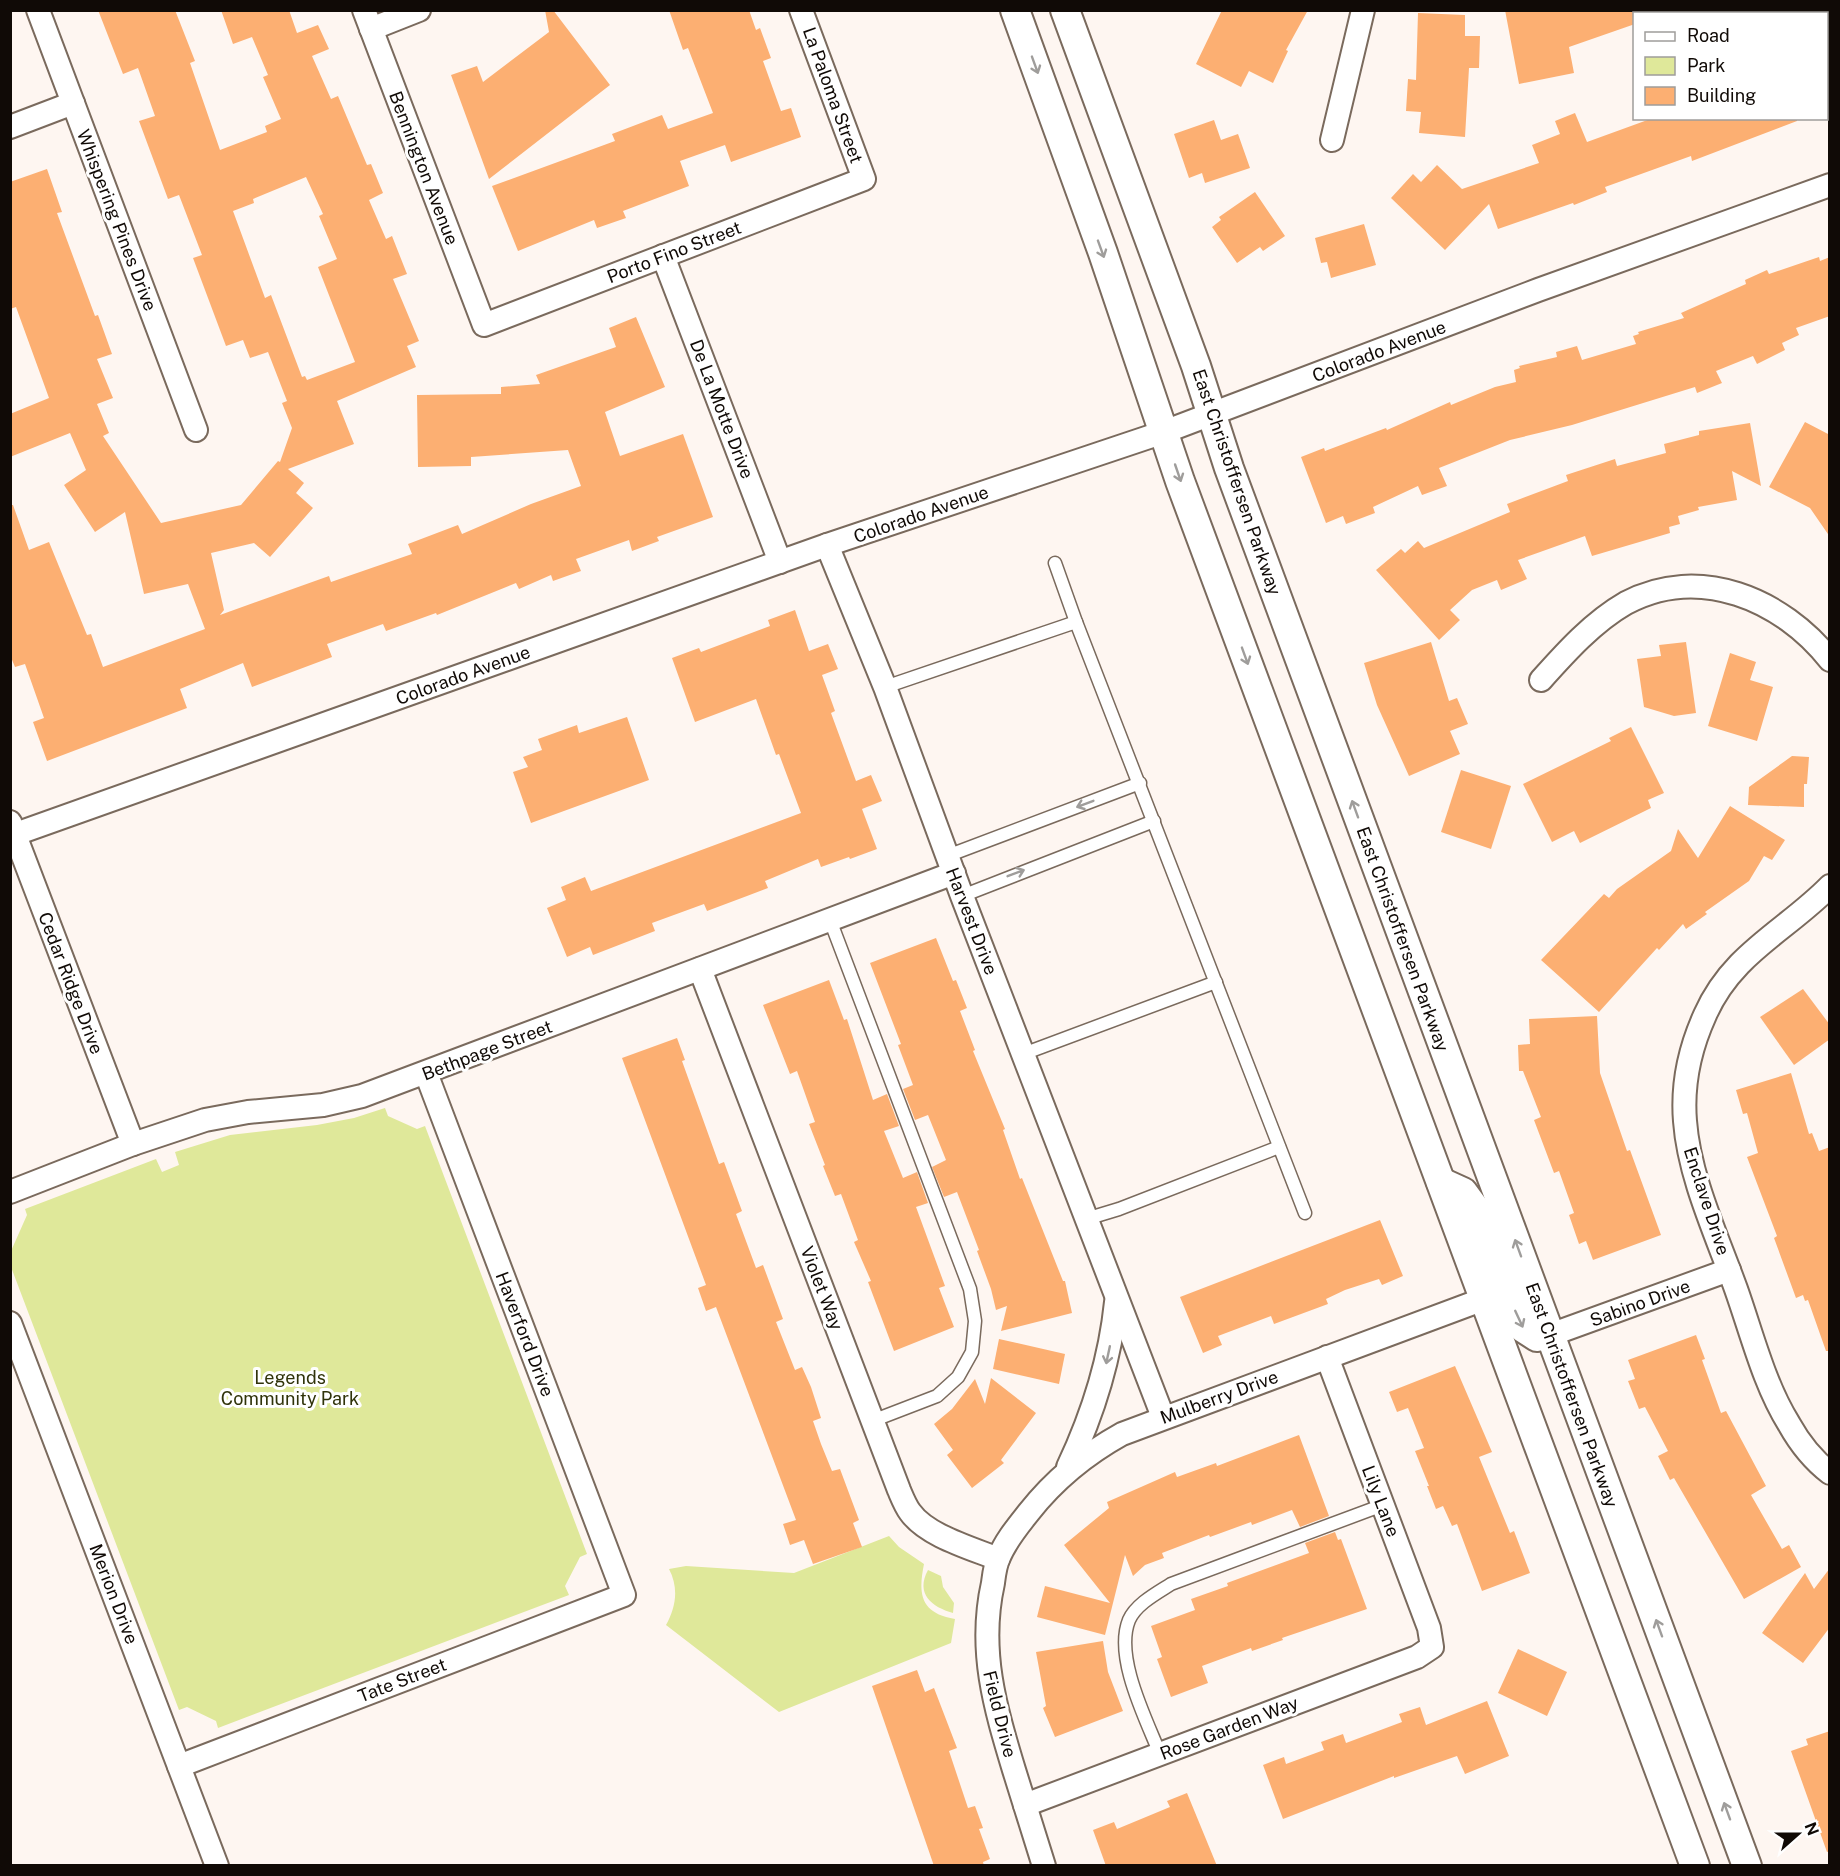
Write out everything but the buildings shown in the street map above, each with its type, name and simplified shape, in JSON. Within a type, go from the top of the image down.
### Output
[{"type":"street","name":"Whispering Pines Drive","points":[[38,10],[196,430]]},
{"type":"street","points":[[368,20],[419,10]]},
{"type":"street","name":"La Paloma Street","points":[[801,10],[864,179]]},
{"type":"street","points":[[1015,10],[1185,492],[1695,1866]]},
{"type":"street","name":"East Christoffersen Parkway","points":[[1065,10],[1196,366],[1233,479],[1747,1866]]},
{"type":"street","points":[[1332,140],[1363,10]]},
{"type":"street","name":"Bennington Avenue","points":[[368,20],[484,325]]},
{"type":"street","points":[[10,127],[73,103]]},
{"type":"street","name":"Porto Fino Street","points":[[484,325],[864,179]]},
{"type":"street","name":"Colorado Avenue","points":[[12,831],[827,545],[1212,415],[1539,290],[1830,185]]},
{"type":"street","name":"De La Motte Drive","points":[[663,256],[780,562]]},
{"type":"street","name":"Harvest Drive","points":[[827,545],[885,687],[950,865],[1163,1417]]},
{"type":"street","points":[[1541,680],[1588,632],[1626,604],[1644,595],[1682,587],[1698,586],[1721,589],[1766,605],[1785,616],[1830,660]]},
{"type":"street","name":"Cedar Ridge Drive","points":[[12,831],[133,1144]]},
{"type":"street","name":"Bethpage Street","points":[[10,1192],[183,1126],[226,1115],[323,1105],[353,1099],[830,920],[950,865]]},
{"type":"street","name":"Enclave Drive","points":[[1830,886],[1757,946],[1733,970],[1706,1013],[1689,1064],[1684,1103],[1688,1143],[1698,1183],[1768,1380],[1780,1409],[1799,1440],[1830,1473]]},
{"type":"street","name":"Violet Way","points":[[700,969],[872,1421],[910,1512],[925,1526],[943,1536],[998,1558]]},
{"type":"street","name":"Haverford Drive","points":[[426,1073],[624,1595]]},
{"type":"street","points":[[1441,1182],[1463,1192],[1474,1207],[1523,1328],[1537,1337],[1550,1335]]},
{"type":"street","name":"Sabino Drive","points":[[1550,1335],[1729,1270]]},
{"type":"street","name":"Harvest Drive","points":[[1066,1471],[1092,1413],[1102,1383],[1117,1297]]},
{"type":"street","name":"Mulberry Drive","points":[[998,1558],[1017,1527],[1039,1499],[1066,1471],[1122,1434],[1484,1299]]},
{"type":"street","name":"Merion Drive","points":[[10,1323],[217,1866]]},
{"type":"street","name":"Lily Lane","points":[[1327,1357],[1429,1628],[1432,1647]]},
{"type":"street","name":"Field Drive","points":[[998,1558],[987,1626],[989,1677],[998,1717],[1044,1866]]},
{"type":"street","name":"Tate Street","points":[[179,1766],[624,1595]]},
{"type":"street","name":"Rose Garden Way","points":[[1025,1805],[1417,1657],[1432,1647]]},
{"type":"lane","points":[[1055,563],[1305,1213]]},
{"type":"lane","points":[[885,687],[1076,622]]},
{"type":"lane","points":[[950,865],[1140,783]]},
{"type":"lane","points":[[962,896],[1154,820]]},
{"type":"lane","points":[[830,920],[970,1289],[975,1322],[972,1352],[958,1377],[937,1396],[872,1421]]},
{"type":"lane","points":[[1023,1054],[1216,982]]},
{"type":"lane","points":[[1086,1219],[1119,1209],[1279,1147]]},
{"type":"lane","points":[[1160,1754],[1128,1670],[1125,1644],[1130,1619],[1147,1599],[1171,1584],[1383,1505]]},
{"type":"green space","name":"Legends Community Park","points":[[385,1108],[388,1116],[417,1129],[425,1126],[587,1554],[580,1557],[565,1586],[569,1595],[218,1728],[216,1721],[187,1707],[179,1710],[11,1267],[11,1251],[27,1215],[25,1209],[156,1159],[162,1172],[179,1165],[175,1152],[230,1135],[317,1125],[354,1118]]},
{"type":"green space","points":[[889,1536],[899,1547],[924,1564],[921,1584],[924,1600],[935,1612],[955,1619],[951,1643],[779,1712],[666,1625],[675,1597],[674,1583],[669,1569],[686,1566],[794,1573]]},
{"type":"green space","points":[[928,1570],[941,1576],[943,1587],[954,1603],[953,1613],[932,1603],[925,1593],[924,1578]]}]
